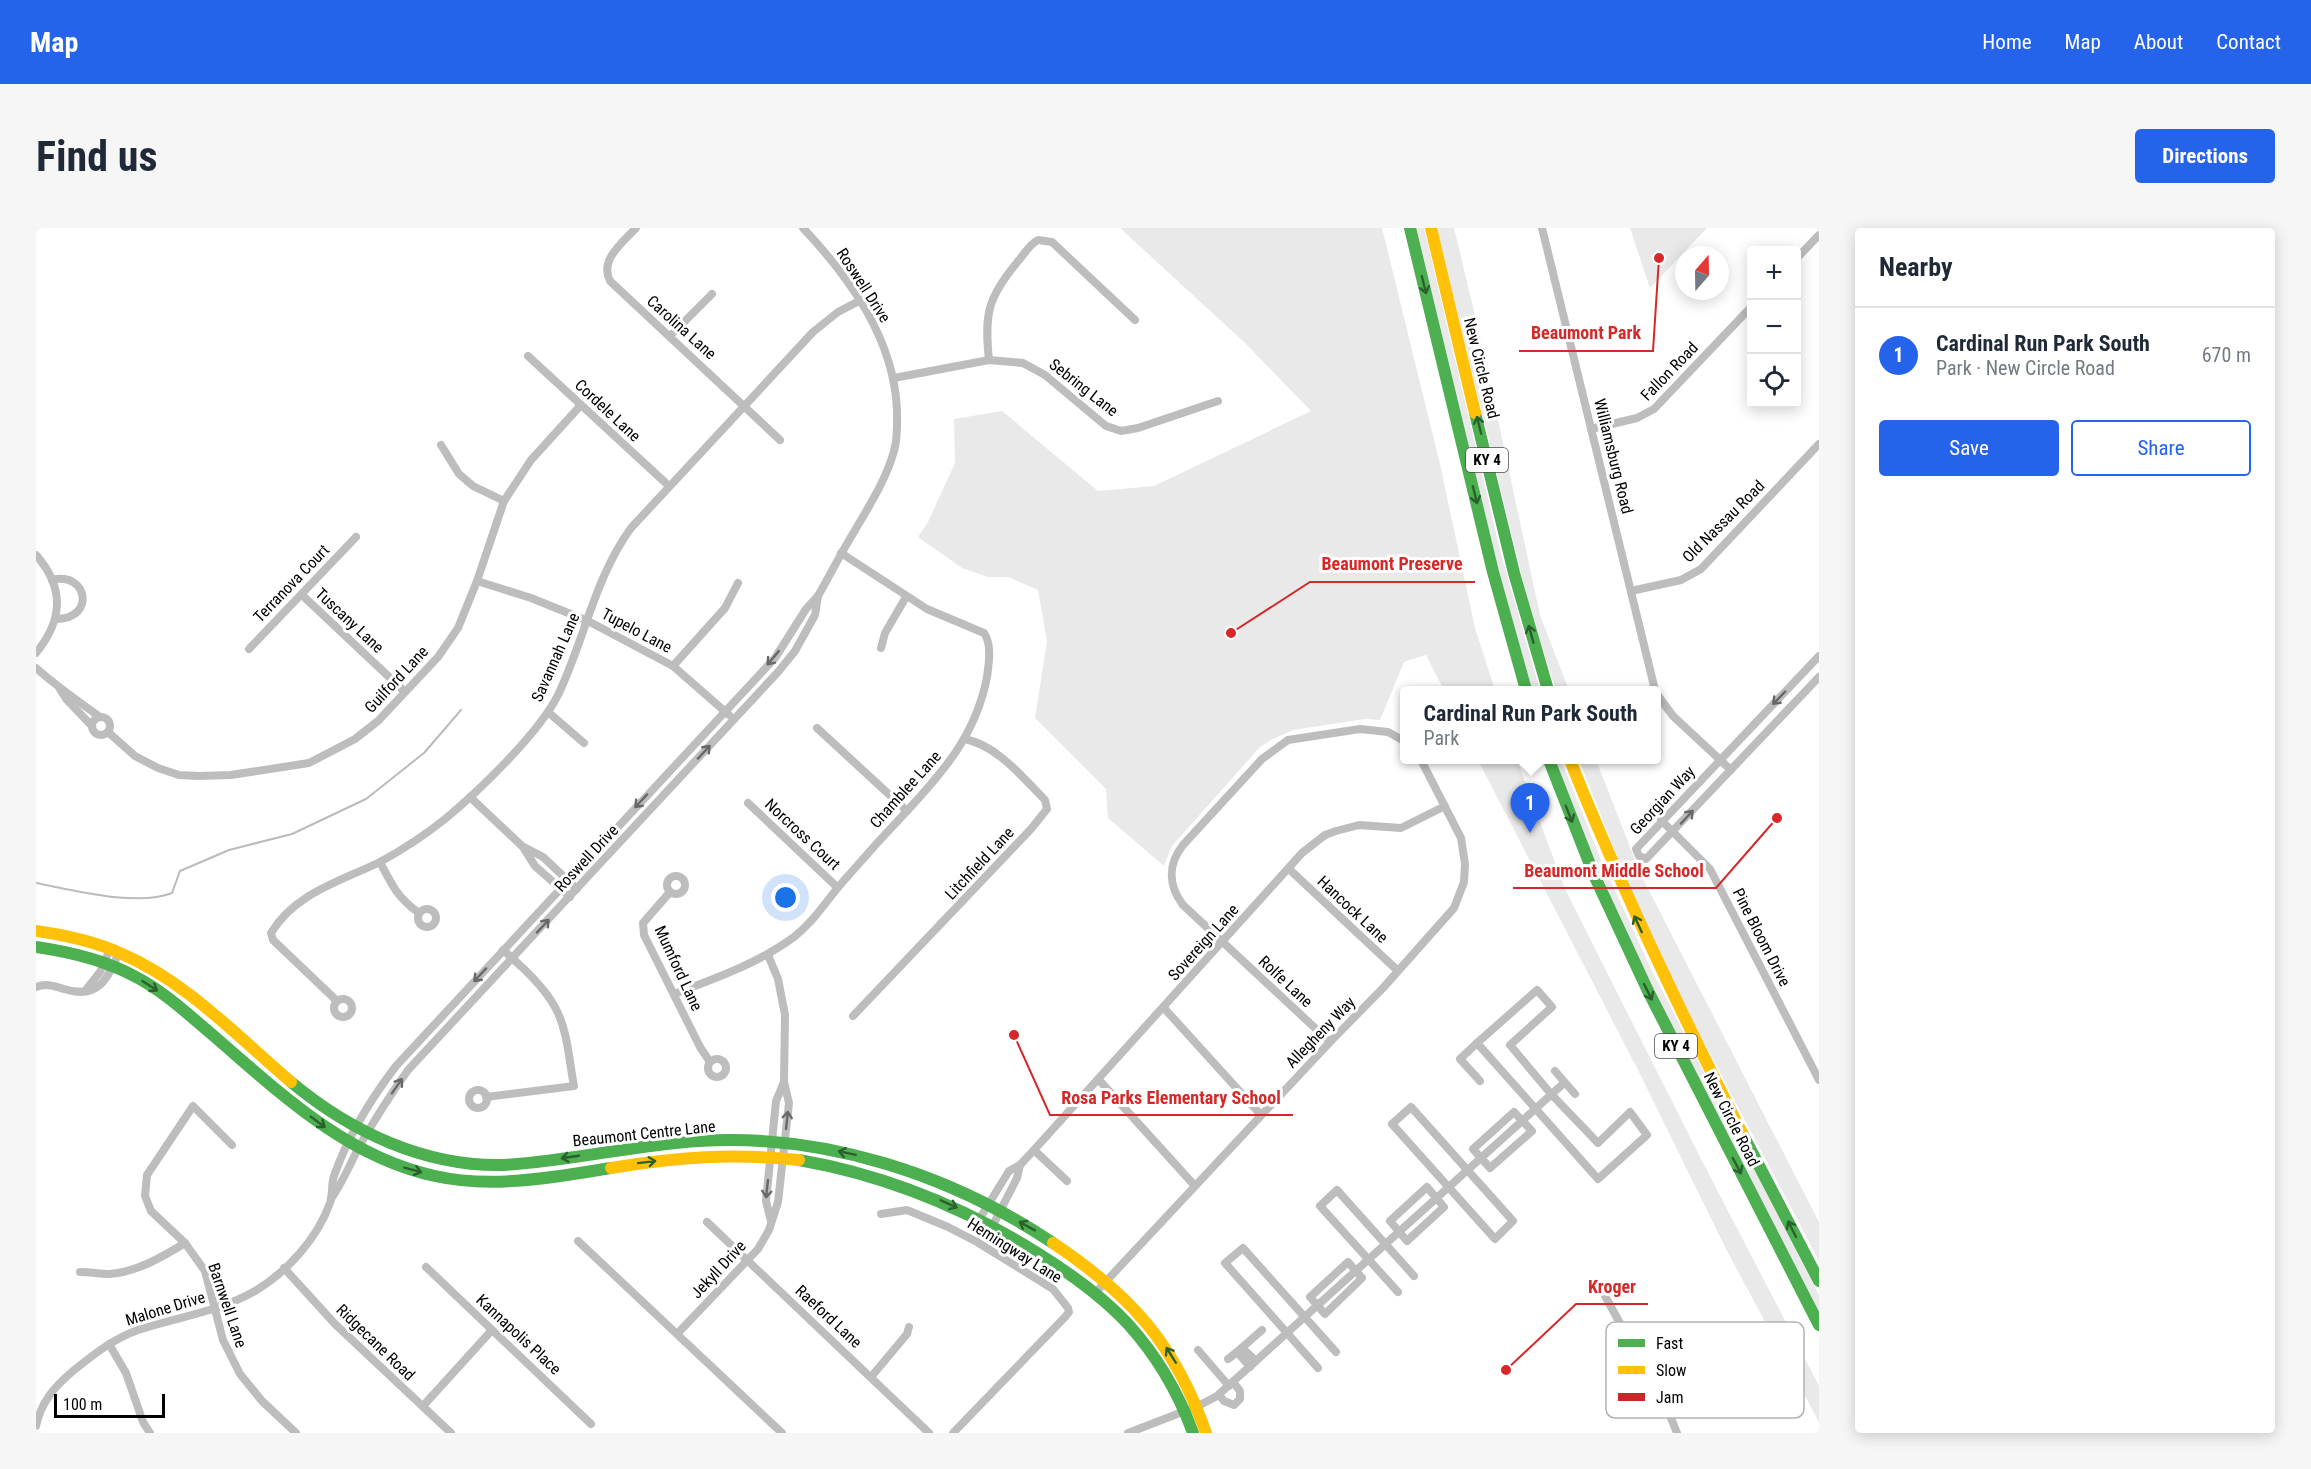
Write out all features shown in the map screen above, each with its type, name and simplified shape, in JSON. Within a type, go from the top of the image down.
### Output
[{"type":"main road","name":"KY 4","points":[[1410,228],[1493,572],[1525,686]]},
{"type":"main road","name":"New Circle Road","points":[[1431,228],[1514,573],[1547,686]]},
{"type":"main road","name":"New Circle Road","points":[[1551,764],[1594,875],[1647,991],[1819,1325]]},
{"type":"main road","name":"New Circle Road","points":[[1572,764],[1603,844],[1647,944],[1819,1281]]},
{"type":"main road","name":"Beaumont Centre Lane","points":[[36,931],[85,940],[115,950],[144,964],[176,985],[323,1107],[361,1132],[428,1156],[464,1164],[491,1166],[698,1141],[772,1142],[836,1150],[889,1164],[936,1181],[1000,1211],[1060,1246],[1106,1281],[1131,1304],[1172,1355],[1198,1406],[1206,1433]]},
{"type":"main road","name":"Beaumont Centre Lane","points":[[36,947],[81,955],[135,977],[167,998],[300,1108],[353,1146],[402,1167],[452,1179],[513,1180],[716,1155],[777,1157],[839,1167],[918,1190],[993,1225],[1096,1292],[1124,1318],[1149,1349],[1184,1411],[1193,1433]]},
{"type":"street","name":"Carolina Lane","points":[[636,228],[610,255],[608,277],[780,440]]},
{"type":"street","name":"Roswell Drive","points":[[361,1132],[369,1103],[396,1066],[775,658],[806,609],[818,596],[884,478],[895,448],[897,417],[894,378],[883,344],[843,276],[803,228]]},
{"type":"street","name":"Williamsburg Road","points":[[1542,228],[1654,686]]},
{"type":"street","points":[[1801,255],[1819,235]]},
{"type":"street","points":[[989,360],[987,331],[988,311],[992,299],[1000,283],[1038,240],[1052,242],[1135,320]]},
{"type":"street","points":[[670,336],[712,294]]},
{"type":"street","name":"Savannah Lane","points":[[337,1002],[280,947],[271,937],[271,933],[292,910],[319,890],[380,862],[442,821],[470,797],[538,725],[563,684],[601,584],[623,539],[669,486],[813,332],[838,312],[859,301]]},
{"type":"street","name":"Fallon Road","points":[[1592,429],[1637,418],[1654,409],[1747,311]]},
{"type":"street","name":"Cordele Lane","points":[[528,356],[669,486]]},
{"type":"street","name":"Sebring Lane","points":[[894,378],[989,360],[1011,361],[1032,367],[1046,375],[1106,426],[1121,431],[1138,428],[1218,401]]},
{"type":"street","name":"Guilford Lane","points":[[108,732],[135,756],[163,770],[179,775],[214,777],[295,766],[325,756],[356,739],[378,721],[438,657],[458,628],[477,581],[504,501],[531,460],[581,405]]},
{"type":"street","name":"Old Nassau Road","points":[[1631,591],[1681,580],[1701,568],[1819,444]]},
{"type":"street","points":[[441,445],[459,474],[473,486],[504,501]]},
{"type":"street","name":"Terranova Court","points":[[249,649],[356,537]]},
{"type":"street","name":"Chamblee Lane","points":[[674,994],[768,955],[806,927],[837,887],[939,778],[965,739],[978,710],[986,682],[988,639],[980,630],[955,622],[906,597],[841,554]]},
{"type":"street","points":[[36,555],[48,570],[57,601],[56,620],[52,632],[36,653]]},
{"type":"street","points":[[52,580],[66,578],[80,588],[83,595],[82,605],[78,612],[71,618],[56,620]]},
{"type":"street","name":"Tupelo Lane","points":[[477,581],[531,598],[588,621],[673,666],[734,720]]},
{"type":"street","points":[[673,666],[725,608],[738,583]]},
{"type":"street","name":"Tuscany Lane","points":[[302,595],[404,692]]},
{"type":"street","name":"Roswell Drive","points":[[361,1132],[384,1105],[408,1070],[578,889],[795,651],[815,615],[818,596]]},
{"type":"street","points":[[881,648],[885,633],[906,597]]},
{"type":"street","name":"Georgian Way","points":[[1819,656],[1661,820],[1636,849],[1639,856],[1646,859],[1819,677]]},
{"type":"street","name":"Guilford Lane","points":[[36,668],[60,689],[109,721],[108,732],[98,735],[93,731],[92,726],[67,700],[60,689]]},
{"type":"street","name":"Williamsburg Road","points":[[1661,700],[1673,716],[1731,770]]},
{"type":"street","points":[[548,712],[584,743]]},
{"type":"street","points":[[92,726],[95,719],[100,717]]},
{"type":"street","points":[[817,728],[906,811]]},
{"type":"street","points":[[1222,942],[1177,897],[1171,867],[1183,845],[1262,759],[1288,740],[1360,729],[1388,732],[1400,739]]},
{"type":"street","name":"Litchfield Lane","points":[[854,1016],[1046,811],[1045,800],[1002,758],[981,744],[965,739]]},
{"type":"street","name":"Allegheny Way","points":[[1096,1292],[1383,988],[1448,915],[1457,901],[1464,882],[1465,864],[1461,838],[1424,764]]},
{"type":"street","points":[[470,797],[523,847],[535,866],[570,897]]},
{"type":"street","name":"Norcross Court","points":[[748,803],[837,887]]},
{"type":"street","name":"Sovereign Lane","points":[[993,1225],[1017,1178],[1020,1165],[1314,843],[1336,831],[1359,825],[1401,828],[1446,806]]},
{"type":"street","name":"Pine Bloom Drive","points":[[1661,820],[1710,869],[1819,1080]]},
{"type":"street","points":[[523,847],[543,857],[578,889]]},
{"type":"street","points":[[380,862],[396,893],[403,902],[419,913]]},
{"type":"street","name":"Hancock Lane","points":[[1289,869],[1397,970]]},
{"type":"street","name":"Mumford Lane","points":[[670,892],[646,919],[643,930],[700,1047],[710,1062]]},
{"type":"street","name":"Rolfe Lane","points":[[1222,942],[1330,1042]]},
{"type":"street","points":[[36,987],[54,986],[67,990],[85,991],[108,965],[115,950]]},
{"type":"street","points":[[486,1097],[574,1086],[565,1037],[556,1009],[536,982],[503,950]]},
{"type":"street","name":"Jekyll Drive","points":[[768,955],[778,979],[785,1015],[784,1082],[789,1103],[785,1143],[777,1157],[766,1201],[771,1221]]},
{"type":"street","points":[[1477,1043],[1598,1179],[1647,1135],[1630,1112],[1598,1143],[1551,1094],[1510,1045],[1552,1007],[1537,990],[1477,1043],[1460,1059],[1480,1081]]},
{"type":"street","points":[[1164,1008],[1261,1115]]},
{"type":"street","points":[[1555,1071],[1575,1094]]},
{"type":"street","points":[[1099,1080],[1195,1186]]},
{"type":"street","name":"Jekyll Drive","points":[[678,1333],[758,1249],[771,1221],[778,1202],[777,1157],[772,1142],[776,1101],[784,1082]]},
{"type":"street","points":[[1522,1121],[1564,1083]]},
{"type":"street","name":"Barnwell Lane","points":[[232,1144],[193,1106],[147,1175],[145,1196],[151,1211],[185,1243],[205,1271],[223,1340],[240,1374],[262,1401],[296,1433]]},
{"type":"street","points":[[1411,1107],[1468,1170],[1513,1221],[1495,1239],[1392,1124],[1411,1107]]},
{"type":"street","points":[[1514,1112],[1532,1131],[1490,1168],[1481,1158],[1473,1149],[1514,1112]]},
{"type":"street","name":"Malone Drive","points":[[36,1426],[44,1402],[59,1382],[109,1344],[139,1330],[241,1298],[256,1290],[284,1268],[314,1235],[331,1199],[343,1183],[353,1146],[361,1132]]},
{"type":"street","points":[[1034,1150],[1067,1181]]},
{"type":"street","points":[[1437,1198],[1481,1158]]},
{"type":"street","name":"Sovereign Lane","points":[[980,1218],[1003,1179],[1013,1167],[1020,1165]]},
{"type":"street","points":[[1427,1187],[1444,1207],[1407,1241],[1399,1232],[1390,1221],[1427,1187]]},
{"type":"street","points":[[1398,1292],[1320,1206],[1337,1190],[1413,1276]]},
{"type":"street","name":"Hemingway Lane","points":[[881,1214],[907,1210],[948,1227],[1053,1288],[1068,1308],[1069,1312],[1065,1317],[953,1433]]},
{"type":"street","name":"Raeford Lane","points":[[707,1221],[929,1433]]},
{"type":"street","points":[[1356,1271],[1399,1232]]},
{"type":"street","points":[[578,1241],[782,1433]]},
{"type":"street","points":[[80,1272],[110,1274],[123,1272],[171,1252],[185,1243]]},
{"type":"street","points":[[1318,1368],[1225,1263],[1242,1248],[1336,1352]]},
{"type":"street","points":[[1348,1262],[1356,1271],[1362,1278],[1325,1314],[1310,1297],[1348,1262]]},
{"type":"street","name":"Kannapolis Place","points":[[426,1267],[591,1424]]},
{"type":"street","name":"Ridgecane Road","points":[[284,1268],[335,1324],[450,1433]]},
{"type":"street","points":[[1605,1296],[1619,1322]]},
{"type":"street","points":[[1128,1433],[1198,1406],[1219,1395],[1317,1306]]},
{"type":"street","points":[[872,1377],[907,1334],[909,1328]]},
{"type":"street","points":[[423,1406],[492,1330]]},
{"type":"street","points":[[1228,1359],[1262,1330]]},
{"type":"street","points":[[109,1344],[126,1373],[143,1422],[150,1433]]},
{"type":"street","points":[[1198,1350],[1240,1391],[1240,1399],[1234,1405],[1224,1401],[1219,1395]]},
{"type":"street","points":[[1239,1350],[1253,1364]]},
{"type":"street","points":[[1671,1418],[1677,1433]]},
{"type":"shaded area","points":[[1120,228],[1382,228],[1440,464],[1475,628],[1494,686],[1442,686],[1426,655],[1404,662],[1380,720],[1365,719],[1293,730],[1260,747],[1172,846],[1164,866],[1108,818],[1106,789],[1035,718],[1047,641],[1038,590],[1008,577],[988,577],[962,568],[918,537],[928,522],[955,463],[954,419],[1002,411],[1098,491],[1154,486],[1311,411],[1244,342]]},
{"type":"shaded area","points":[[1415,228],[1424,228],[1501,554],[1539,686],[1531,686],[1506,602]]},
{"type":"shaded area","points":[[1437,228],[1454,228],[1480,336],[1540,615],[1567,686],[1555,686],[1532,617]]},
{"type":"shaded area","points":[[1630,228],[1707,228],[1690,246],[1675,246],[1675,262],[1650,288]]},
{"type":"shaded area","points":[[1480,764],[1518,764],[1565,889],[1786,1322],[1765,1322],[1727,1251],[1640,1074]]},
{"type":"shaded area","points":[[1555,764],[1563,764],[1601,860],[1651,969],[1819,1295],[1819,1315],[1664,1013],[1591,858]]},
{"type":"shaded area","points":[[1581,764],[1598,764],[1641,875],[1819,1222],[1819,1261],[1696,1027],[1639,911]]},
{"type":"shaded area","points":[[1804,1357],[1819,1386],[1819,1422],[1804,1394]]},
{"type":"waterway","points":[[36,883],[123,898],[158,897],[172,893],[180,871],[229,850],[292,834],[366,799],[424,753],[461,710]]},
{"type":"traffic: fast","points":[[1410,228],[1493,572],[1525,686]]},
{"type":"traffic: fast","points":[[1475,413],[1514,573],[1547,686]]},
{"type":"traffic: fast","points":[[1551,764],[1594,875],[1648,991],[1819,1325]]},
{"type":"traffic: fast","points":[[36,947],[100,961],[147,983],[177,1005],[290,1101],[317,1121],[344,1139],[403,1167],[435,1176],[479,1182],[523,1180],[611,1168]]},
{"type":"traffic: fast","points":[[291,1082],[338,1116],[390,1143],[446,1160],[475,1164],[529,1163],[699,1141],[746,1140],[792,1144],[838,1152],[884,1163],[928,1178],[1013,1218],[1053,1243]]},
{"type":"traffic: fast","points":[[1742,1133],[1819,1281]]},
{"type":"traffic: fast","points":[[799,1160],[862,1174],[923,1195],[1011,1237],[1063,1269],[1108,1304],[1138,1336],[1166,1375],[1193,1433]]},
{"type":"traffic: slow","points":[[1431,228],[1475,413]]},
{"type":"traffic: slow","points":[[1572,764],[1652,949],[1742,1133]]},
{"type":"traffic: slow","points":[[36,931],[89,942],[110,949],[167,978],[210,1011],[291,1082]]},
{"type":"traffic: slow","points":[[611,1168],[705,1157],[799,1160]]},
{"type":"traffic: slow","points":[[1053,1243],[1105,1282],[1147,1324],[1165,1347],[1180,1373],[1206,1433]]},
{"type":"place","name":"Beaumont Park","points":[[1659,258]]},
{"type":"place","name":"Beaumont Preserve","points":[[1231,633]]},
{"type":"place","name":"Beaumont Middle School","points":[[1777,818]]},
{"type":"place","name":"Cardinal Run Park South","points":[[1530,833]]},
{"type":"place","name":"Rosa Parks Elementary School","points":[[1014,1035]]},
{"type":"place","name":"Kroger","points":[[1506,1370]]}]
